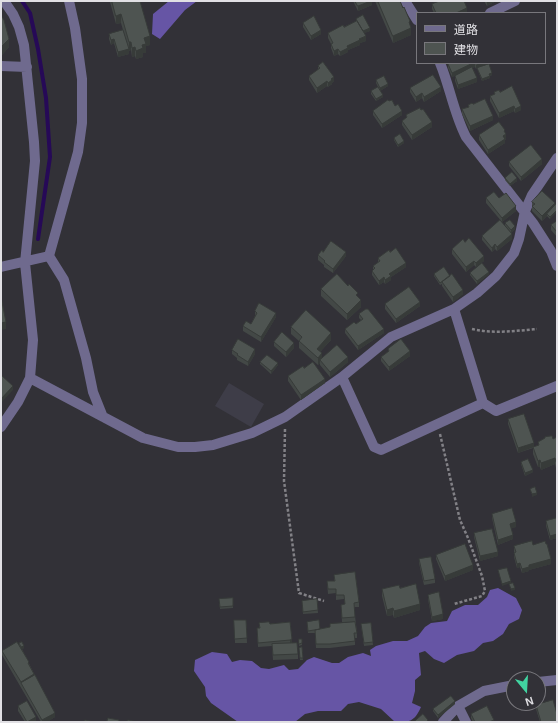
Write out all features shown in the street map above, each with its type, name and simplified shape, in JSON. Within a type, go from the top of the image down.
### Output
[{"type":"street","points":[[1,427],[18,402],[30,378],[33,340],[25,263],[35,161],[24,45],[19,27],[13,14],[4,1]]},
{"type":"street","points":[[69,1],[75,28],[82,79],[82,123],[78,152],[49,256],[64,280],[86,358],[93,392],[103,417]]},
{"type":"street","points":[[405,1],[416,18]]},
{"type":"street","points":[[492,12],[515,1]]},
{"type":"street","points":[[440,64],[461,127],[466,137],[525,211],[551,251],[557,266]]},
{"type":"street","points":[[1,66],[26,67]]},
{"type":"street","points":[[30,378],[143,438],[178,447],[213,445],[252,433],[286,417],[342,377],[391,337],[454,309],[477,293],[496,276],[514,253],[519,239],[525,211],[532,195],[557,158]]},
{"type":"street","points":[[1,267],[25,263],[49,256]]},
{"type":"street","points":[[454,309],[483,403],[496,411],[557,386]]},
{"type":"street","points":[[342,377],[374,447],[381,450],[483,403]]},
{"type":"street","points":[[546,681],[557,680]]},
{"type":"street","points":[[443,722],[458,706],[484,691],[506,687]]},
{"type":"street","points":[[458,706],[466,722]]},
{"type":"path","points":[[460,327],[492,332],[537,329]]},
{"type":"path","points":[[286,417],[284,481],[299,593],[324,601]]},
{"type":"path","points":[[438,424],[460,520],[470,544],[485,591],[482,596],[454,604]]},
{"type":"shaded area","points":[[169,1],[197,1],[185,10],[160,39],[152,34],[153,14]]},
{"type":"shaded area","points":[[229,383],[264,404],[251,427],[215,406]]},
{"type":"shaded area","points":[[498,588],[516,598],[522,610],[519,619],[509,624],[503,634],[493,641],[483,643],[474,651],[457,655],[444,663],[434,659],[425,651],[419,653],[421,675],[415,680],[415,691],[412,703],[421,707],[416,716],[408,721],[395,722],[381,709],[359,702],[348,704],[341,711],[318,711],[305,714],[295,722],[238,722],[211,703],[206,696],[205,687],[194,671],[195,660],[212,652],[227,654],[232,662],[240,660],[252,661],[261,668],[269,669],[284,665],[289,670],[298,669],[307,660],[314,657],[332,663],[339,663],[348,657],[363,653],[371,656],[370,650],[376,646],[393,641],[407,641],[418,636],[425,627],[431,623],[447,621],[452,611],[465,605],[478,605],[487,597],[490,590]]},
{"type":"building","points":[[112,1],[140,1],[150,36],[144,38],[146,44],[142,45],[143,48],[136,51],[135,47],[132,48],[121,14],[116,16]]},
{"type":"building","points":[[355,1],[371,1],[358,6]]},
{"type":"building","points":[[378,1],[400,1],[410,21],[411,28],[393,36]]},
{"type":"building","points":[[440,1],[464,1],[467,8],[458,12],[436,12],[432,4]]},
{"type":"building","points":[[1,15],[4,20],[9,39],[2,46],[1,46]]},
{"type":"building","points":[[363,15],[370,28],[363,31],[356,19]]},
{"type":"building","points":[[314,16],[321,30],[311,36],[303,23]]},
{"type":"building","points":[[357,21],[366,36],[347,46],[348,48],[340,52],[338,49],[334,51],[331,44],[333,43],[328,33],[343,25],[344,27]]},
{"type":"building","points":[[123,30],[129,49],[118,52],[114,39],[111,40],[109,34]]},
{"type":"building","points":[[323,62],[334,77],[328,83],[327,81],[317,88],[309,76],[320,68],[318,66]]},
{"type":"building","points":[[448,64],[471,64],[452,73]]},
{"type":"building","points":[[489,64],[492,73],[489,74],[490,76],[482,79],[477,68]]},
{"type":"building","points":[[472,67],[477,78],[458,85],[455,76]]},
{"type":"building","points":[[433,75],[441,87],[424,97],[422,93],[416,97],[410,88]]},
{"type":"building","points":[[384,76],[388,84],[380,88],[376,80]]},
{"type":"building","points":[[512,86],[521,106],[515,109],[514,106],[499,113],[490,96],[495,94],[494,92],[499,90],[500,92]]},
{"type":"building","points":[[378,87],[383,95],[376,99],[371,91]]},
{"type":"building","points":[[485,99],[493,116],[470,126],[462,109],[469,107],[468,105],[472,103],[473,104]]},
{"type":"building","points":[[388,100],[392,100],[395,106],[398,104],[402,111],[382,124],[373,111]]},
{"type":"building","points":[[420,108],[421,110],[423,109],[432,122],[412,135],[402,121],[407,117],[406,115]]},
{"type":"building","points":[[499,122],[505,130],[504,131],[506,134],[503,136],[505,139],[488,150],[479,135]]},
{"type":"building","points":[[400,134],[404,141],[398,145],[394,138]]},
{"type":"building","points":[[531,145],[542,159],[521,177],[509,162]]},
{"type":"building","points":[[512,172],[517,178],[510,184],[505,178]]},
{"type":"building","points":[[542,191],[555,203],[542,216],[532,206],[535,204],[532,202]]},
{"type":"building","points":[[494,192],[499,198],[506,193],[516,206],[502,218],[486,198]]},
{"type":"building","points":[[556,204],[557,210],[550,217],[547,214]]},
{"type":"building","points":[[500,220],[512,234],[497,247],[495,244],[492,248],[482,236]]},
{"type":"building","points":[[510,220],[515,226],[511,230],[505,223]]},
{"type":"building","points":[[557,221],[557,232],[551,225]]},
{"type":"building","points":[[469,238],[484,256],[476,263],[474,261],[466,267],[452,249],[463,239],[465,242]]},
{"type":"building","points":[[331,241],[346,252],[333,269],[318,255],[322,250],[323,252]]},
{"type":"building","points":[[396,248],[406,263],[389,274],[391,276],[385,280],[384,277],[379,281],[372,271],[375,268],[373,266],[380,261],[378,258],[389,250],[390,252]]},
{"type":"building","points":[[482,263],[489,272],[477,281],[470,273]]},
{"type":"building","points":[[444,267],[450,276],[440,283],[434,274]]},
{"type":"building","points":[[337,274],[348,286],[349,284],[358,293],[356,295],[361,300],[347,314],[321,289]]},
{"type":"building","points":[[452,274],[463,290],[453,297],[442,282]]},
{"type":"building","points":[[409,287],[420,302],[396,319],[385,304]]},
{"type":"building","points":[[1,297],[6,322],[1,323]]},
{"type":"building","points":[[259,303],[276,313],[261,337],[243,326],[246,321],[251,324],[257,313],[255,311]]},
{"type":"building","points":[[368,309],[384,329],[358,346],[345,329],[354,322],[356,324],[363,319],[359,314]]},
{"type":"building","points":[[306,310],[331,333],[317,349],[322,353],[318,358],[299,341],[302,337],[291,327]]},
{"type":"building","points":[[282,332],[294,343],[286,352],[274,342]]},
{"type":"building","points":[[238,339],[255,349],[248,362],[232,350]]},
{"type":"building","points":[[401,339],[410,351],[389,367],[381,357],[389,351],[388,349]]},
{"type":"building","points":[[337,345],[348,357],[330,372],[320,360]]},
{"type":"building","points":[[267,355],[278,363],[271,371],[260,362]]},
{"type":"building","points":[[313,362],[325,379],[301,395],[288,376],[303,366],[304,368]]},
{"type":"building","points":[[1,375],[13,386],[1,399]]},
{"type":"building","points":[[524,414],[534,443],[518,448],[508,419]]},
{"type":"building","points":[[552,436],[553,439],[557,437],[557,462],[555,458],[541,463],[540,460],[538,461],[533,447],[539,445],[538,442],[545,437]]},
{"type":"building","points":[[528,459],[533,470],[525,473],[521,462]]},
{"type":"building","points":[[535,487],[537,493],[532,494],[530,489]]},
{"type":"building","points":[[512,508],[516,522],[510,524],[513,535],[498,540],[492,514]]},
{"type":"building","points":[[557,518],[557,534],[550,536],[546,521]]},
{"type":"building","points":[[492,529],[498,552],[480,556],[474,533]]},
{"type":"building","points":[[532,541],[533,545],[545,541],[551,559],[529,565],[529,567],[522,569],[520,563],[517,564],[514,546]]},
{"type":"building","points":[[465,544],[473,565],[445,576],[436,555]]},
{"type":"building","points":[[431,557],[435,579],[424,581],[419,559]]},
{"type":"building","points":[[507,568],[511,581],[502,584],[498,570]]},
{"type":"building","points":[[355,572],[359,602],[354,603],[355,617],[342,618],[341,605],[345,604],[344,595],[336,595],[336,589],[328,589],[327,581],[335,581],[334,575]]},
{"type":"building","points":[[513,583],[515,588],[511,589],[509,584]]},
{"type":"building","points":[[416,584],[420,604],[394,611],[393,608],[387,610],[382,589],[399,585],[400,588]]},
{"type":"building","points":[[439,592],[443,614],[432,617],[428,595]]},
{"type":"building","points":[[233,598],[233,606],[220,607],[219,599]]},
{"type":"building","points":[[317,599],[318,610],[303,612],[302,601]]},
{"type":"building","points":[[234,620],[246,620],[247,638],[235,639]]},
{"type":"building","points":[[319,620],[320,629],[308,631],[307,622]]},
{"type":"building","points":[[269,622],[270,624],[290,622],[292,639],[258,643],[257,628],[260,628],[259,623]]},
{"type":"building","points":[[355,622],[357,633],[354,633],[355,641],[316,644],[315,630],[330,627],[330,624]]},
{"type":"building","points":[[371,623],[373,642],[364,643],[361,624]]},
{"type":"building","points":[[299,639],[302,639],[302,643],[299,644]]},
{"type":"building","points":[[17,642],[29,662],[28,663],[34,674],[21,682],[2,651]]},
{"type":"building","points":[[22,642],[24,646],[21,647],[19,643]]},
{"type":"building","points":[[297,643],[298,654],[273,655],[272,644]]},
{"type":"building","points":[[302,647],[303,658],[300,658],[299,648]]},
{"type":"building","points":[[35,675],[55,713],[42,720],[21,683]]},
{"type":"building","points":[[451,696],[455,701],[438,715],[433,709]]},
{"type":"building","points":[[553,700],[557,714],[557,722],[541,722],[538,711],[546,711],[546,702]]},
{"type":"building","points":[[27,701],[36,717],[27,722],[18,706]]},
{"type":"building","points":[[487,706],[494,720],[489,722],[475,722],[471,714]]},
{"type":"building","points":[[423,714],[428,720],[426,722],[414,722]]},
{"type":"building","points":[[108,718],[119,720],[119,722],[107,722]]},
{"type":"waterway","points":[[22,1],[30,13],[38,49],[46,98],[50,157],[38,239]]}]
